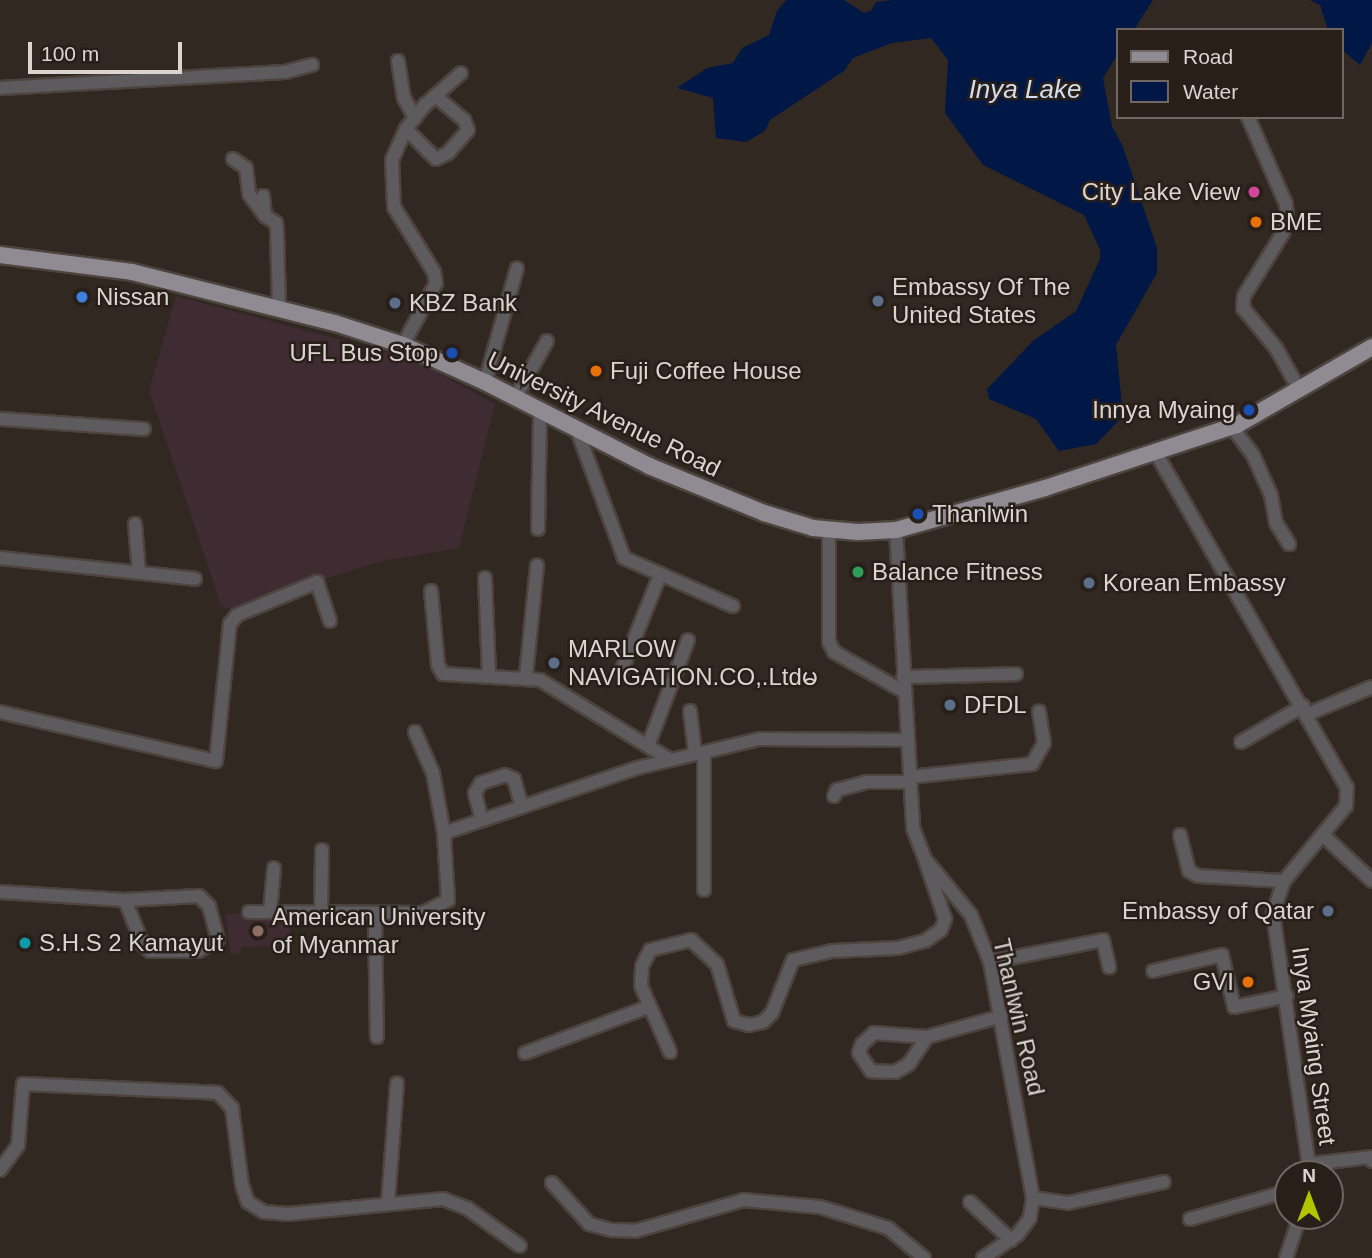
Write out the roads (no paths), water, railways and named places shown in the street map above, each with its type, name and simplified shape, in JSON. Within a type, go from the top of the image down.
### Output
[{"type":"main road","points":[[0,243],[25,259]]},
{"type":"main road","name":"University Avenue Road","points":[[0,255],[132,272],[279,307],[403,345],[485,382],[649,466],[758,510],[829,529],[895,530],[1156,453],[1232,427],[1300,391],[1372,347]]},
{"type":"street","points":[[398,61],[404,98],[415,118]]},
{"type":"street","points":[[0,88],[285,72],[312,65]]},
{"type":"street","points":[[403,345],[436,283],[429,262],[394,208],[392,160],[406,129],[435,96],[461,73]]},
{"type":"street","points":[[406,129],[436,159],[449,153],[468,130],[464,120],[435,96]]},
{"type":"street","points":[[1249,119],[1286,204],[1287,217],[1283,233],[1244,296],[1243,308],[1276,348],[1300,391]]},
{"type":"street","points":[[233,159],[246,168],[249,194],[277,230],[279,307]]},
{"type":"street","points":[[263,196],[265,216]]},
{"type":"street","points":[[485,382],[517,268]]},
{"type":"street","points":[[516,398],[547,341]]},
{"type":"street","points":[[538,529],[540,411]]},
{"type":"street","points":[[0,419],[144,429]]},
{"type":"street","points":[[1232,427],[1253,455],[1271,495],[1276,523],[1289,544]]},
{"type":"street","points":[[577,430],[617,547],[624,558],[733,606]]},
{"type":"street","name":"Inya Myaing Street","points":[[1156,453],[1306,710],[1347,788],[1346,806],[1325,837],[1284,881],[1273,913],[1309,1160]]},
{"type":"street","points":[[135,524],[139,573]]},
{"type":"street","points":[[829,529],[829,642],[834,652],[903,684],[1016,674]]},
{"type":"street","name":"Thanlwin Road","points":[[895,530],[914,828],[925,859],[971,915],[990,962],[1002,1016],[1033,1198]]},
{"type":"street","points":[[0,558],[195,579]]},
{"type":"street","points":[[526,676],[537,566]]},
{"type":"street","points":[[621,672],[660,575]]},
{"type":"street","points":[[485,578],[489,674]]},
{"type":"street","points":[[0,712],[216,761],[230,624],[237,615],[317,582],[330,621]]},
{"type":"street","points":[[431,590],[439,671],[526,676],[562,690],[669,759]]},
{"type":"street","points":[[648,746],[688,640]]},
{"type":"street","points":[[1241,742],[1306,710],[1372,687]]},
{"type":"street","points":[[690,711],[699,752],[704,890]]},
{"type":"street","points":[[834,796],[837,790],[866,782],[1032,764],[1044,743],[1039,711]]},
{"type":"street","points":[[249,912],[423,913],[448,900],[444,832],[433,774],[415,732]]},
{"type":"street","points":[[444,832],[669,759],[760,739],[907,740]]},
{"type":"street","points":[[482,820],[475,793],[481,783],[505,775],[514,779],[522,807]]},
{"type":"street","points":[[1180,835],[1189,871],[1198,876],[1284,881]]},
{"type":"street","points":[[1325,837],[1372,881]]},
{"type":"street","points":[[321,913],[322,850]]},
{"type":"street","points":[[670,1052],[641,986],[642,966],[650,950],[691,940],[717,964],[734,1021],[749,1025],[764,1022],[772,1013],[793,960],[809,954],[898,948],[925,941],[942,930],[945,919],[925,859]]},
{"type":"street","points":[[270,912],[274,868]]},
{"type":"street","points":[[0,892],[125,900],[206,899],[218,939],[198,951],[150,951],[143,945],[125,900]]},
{"type":"street","points":[[375,914],[377,1037]]},
{"type":"street","points":[[990,962],[1103,940],[1110,967]]},
{"type":"street","points":[[1153,971],[1222,955],[1234,1007],[1287,996]]},
{"type":"street","points":[[525,1053],[648,1007]]},
{"type":"street","points":[[927,1037],[909,1064],[895,1073],[871,1072],[859,1053],[862,1044],[874,1033],[927,1037],[1002,1016]]},
{"type":"street","points":[[388,1203],[397,1083]]},
{"type":"street","points":[[0,1170],[18,1145],[23,1084],[218,1093],[232,1108],[236,1167],[248,1202],[264,1212],[288,1214],[443,1199],[467,1208],[520,1246]]},
{"type":"street","points":[[1344,1163],[1372,1158]]},
{"type":"street","points":[[983,1258],[1011,1240],[1030,1218],[1033,1198],[1068,1203],[1164,1182]]},
{"type":"street","points":[[552,1183],[589,1224],[612,1230],[635,1231],[744,1200],[837,1210],[888,1228],[925,1258]]},
{"type":"street","points":[[1190,1219],[1274,1195]]},
{"type":"street","points":[[970,1202],[1011,1240]]},
{"type":"street","points":[[1286,1258],[1295,1230]]},
{"type":"water","name":"Inya Lake","points":[[786,0],[844,0],[864,13],[871,11],[876,2],[892,0],[1153,0],[1135,28],[1116,28],[1116,57],[1103,78],[1112,126],[1123,147],[1157,248],[1157,273],[1116,345],[1123,416],[1096,444],[1059,451],[1036,419],[989,399],[987,389],[1033,341],[1076,311],[1100,259],[1100,250],[1084,215],[983,165],[945,113],[948,60],[931,38],[892,43],[853,58],[844,71],[770,120],[765,131],[746,142],[716,138],[713,98],[677,88],[707,68],[733,63],[742,48],[769,35],[777,11]]},
{"type":"water","points":[[1310,0],[1372,0],[1372,43],[1360,65],[1344,52],[1344,28],[1327,28],[1320,5]]},
{"type":"place","name":"City Lake View","points":[[1254,192]]},
{"type":"place","name":"BME","points":[[1256,222]]},
{"type":"place","name":"Nissan","points":[[82,297]]},
{"type":"place","name":"Embassy Of The United States","points":[[878,301]]},
{"type":"place","name":"KBZ Bank","points":[[395,303]]},
{"type":"place","name":"UFL Bus Stop","points":[[452,353]]},
{"type":"place","name":"Fuji Coffee House","points":[[596,371]]},
{"type":"place","name":"Innya Myaing","points":[[1249,410]]},
{"type":"place","name":"Thanlwin","points":[[918,514]]},
{"type":"place","name":"Balance Fitness","points":[[858,572]]},
{"type":"place","name":"Korean Embassy","points":[[1089,583]]},
{"type":"place","name":"MARLOW NAVIGATION.CO,.Ltdမ","points":[[554,663]]},
{"type":"place","name":"DFDL","points":[[950,705]]},
{"type":"place","name":"Embassy of Qatar","points":[[1328,911]]},
{"type":"place","name":"American University of Myanmar","points":[[258,931]]},
{"type":"place","name":"S.H.S 2 Kamayut","points":[[25,943]]},
{"type":"place","name":"GVI","points":[[1248,982]]}]
